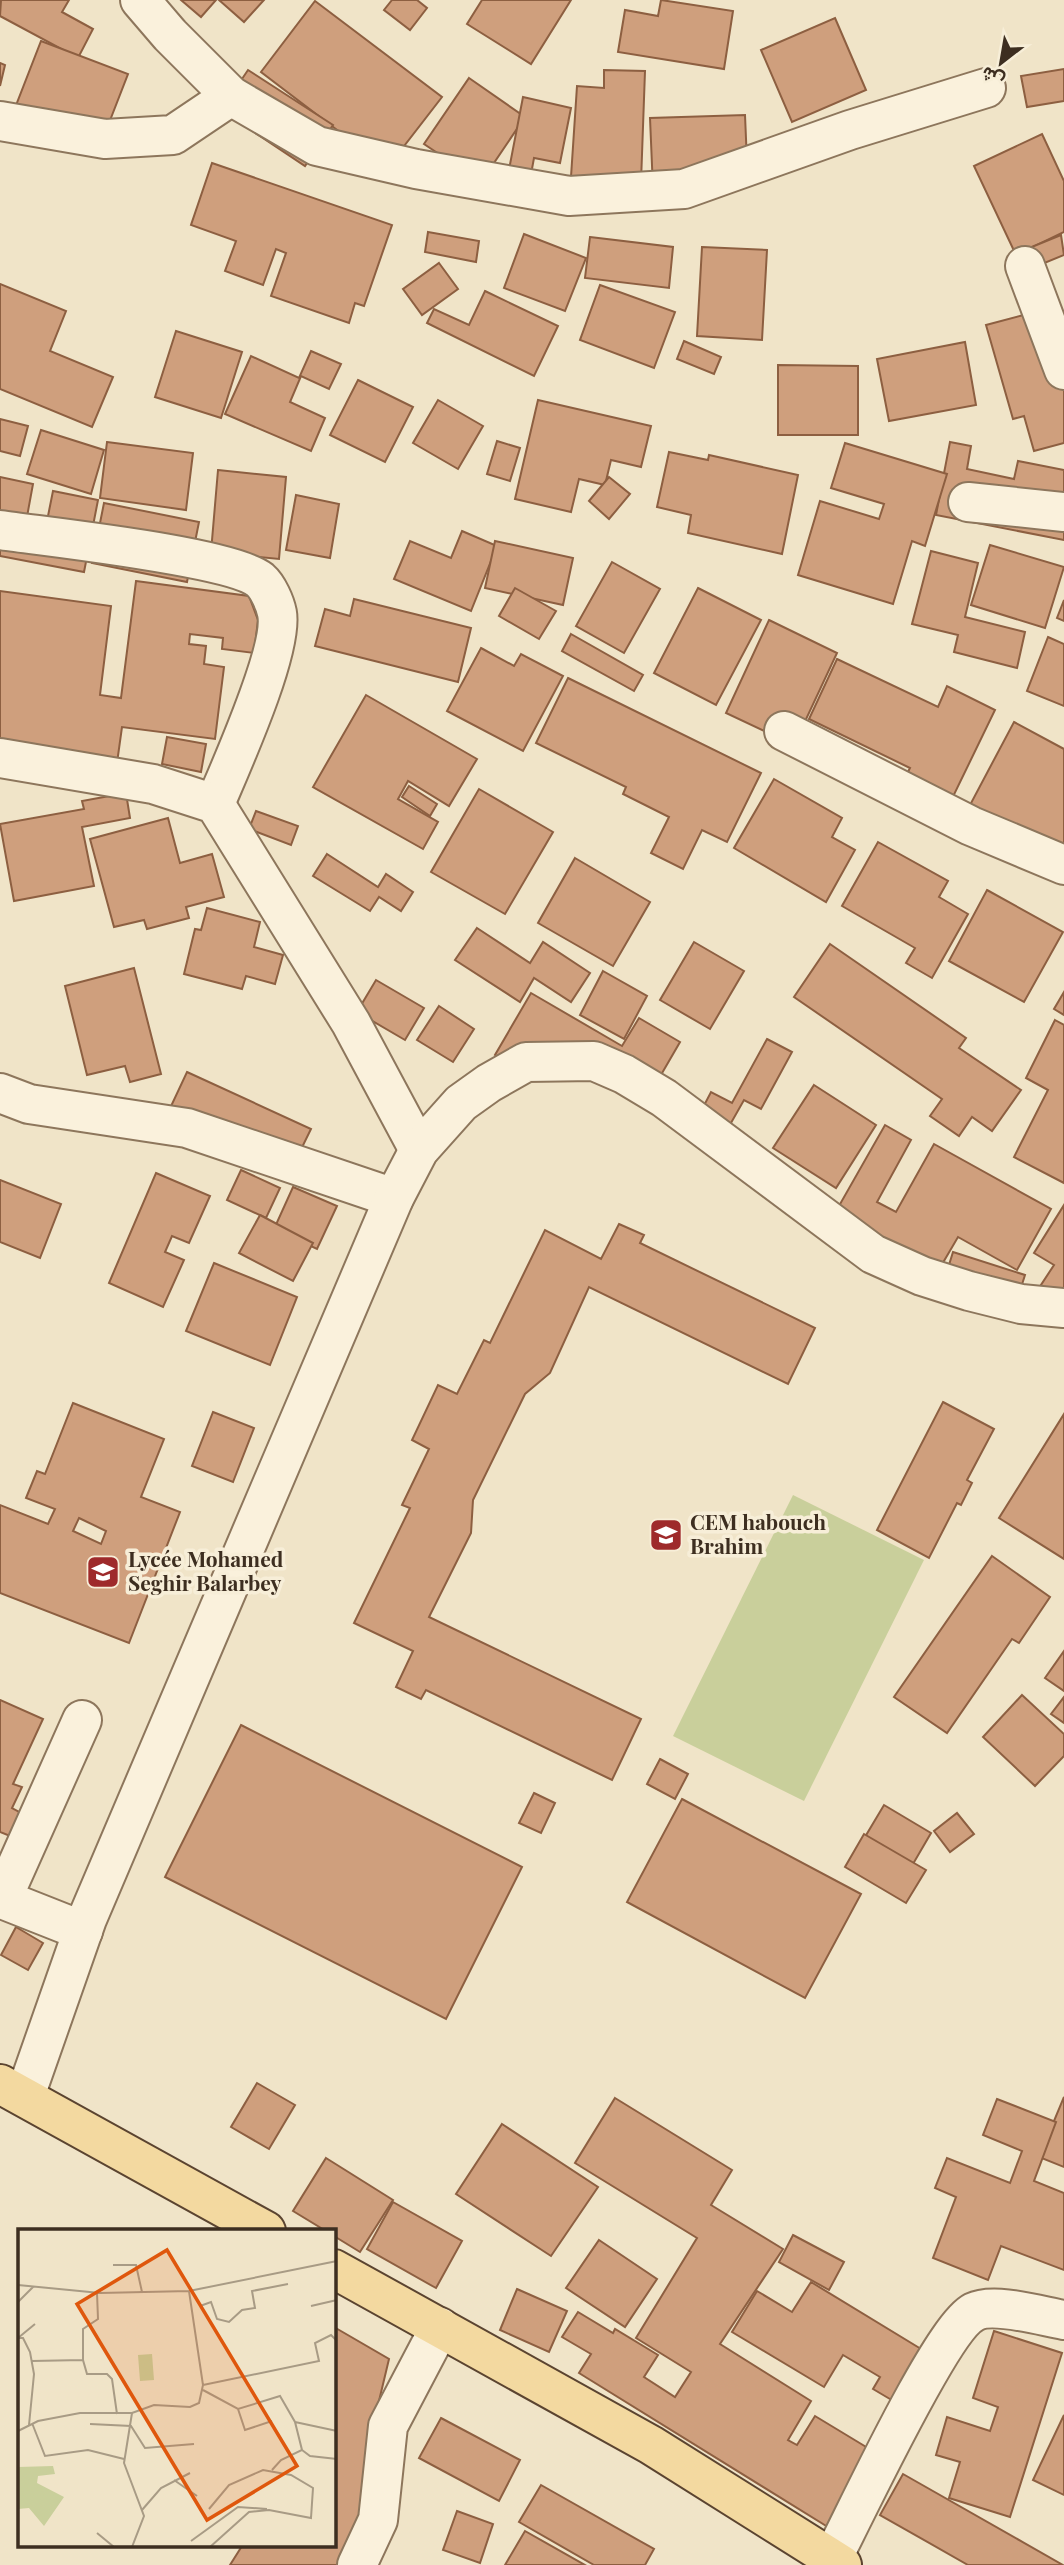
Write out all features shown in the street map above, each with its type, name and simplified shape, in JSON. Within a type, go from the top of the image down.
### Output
[{"type":"main road","points":[[12,2090],[262,2229]]},
{"type":"main road","points":[[336,2270],[651,2445],[837,2562]]},
{"type":"street","points":[[140,0],[230,96],[317,146],[416,169],[569,196],[684,189],[850,130],[986,88]]},
{"type":"street","points":[[0,121],[105,139],[173,135],[230,96]]},
{"type":"street","points":[[1025,266],[1064,370]]},
{"type":"street","points":[[968,502],[1064,512]]},
{"type":"street","points":[[0,530],[187,559],[242,572],[261,581],[273,599],[278,615],[275,637],[248,723],[215,804]]},
{"type":"street","points":[[784,731],[971,826],[1064,865]]},
{"type":"street","points":[[0,758],[153,783],[215,804],[351,1023],[419,1150]]},
{"type":"street","points":[[12,2090],[83,1931],[394,1198],[419,1150],[461,1103],[526,1062],[594,1061],[664,1098],[873,1254],[922,1276],[969,1291],[1021,1304],[1064,1308]]},
{"type":"street","points":[[0,1093],[29,1104],[187,1128],[394,1198]]},
{"type":"street","points":[[82,1720],[1,1899],[83,1931]]},
{"type":"street","points":[[837,2562],[936,2361],[962,2321],[987,2308],[1064,2320]]},
{"type":"street","points":[[357,2565],[378,2520],[388,2426],[440,2327]]},
{"type":"green space","points":[[793,1495],[924,1560],[804,1801],[673,1736]]},
{"type":"building","points":[[1,0],[69,0],[62,12],[93,29],[78,58],[0,16]]},
{"type":"building","points":[[181,0],[216,0],[201,17]]},
{"type":"building","points":[[219,0],[264,0],[244,22]]},
{"type":"building","points":[[392,0],[417,0],[427,8],[410,30],[384,10]]},
{"type":"building","points":[[482,0],[571,0],[531,64],[467,24]]},
{"type":"building","points":[[661,0],[733,11],[724,69],[618,52],[625,10],[658,16]]},
{"type":"building","points":[[315,1],[442,97],[387,168],[261,72]]},
{"type":"building","points":[[835,18],[866,90],[792,122],[761,50]]},
{"type":"building","points":[[41,41],[128,74],[102,141],[15,108]]},
{"type":"building","points":[[0,63],[5,65],[0,86]]},
{"type":"building","points":[[1064,69],[1064,101],[1027,107],[1021,76]]},
{"type":"building","points":[[248,70],[333,125],[305,166],[221,110]]},
{"type":"building","points":[[604,70],[645,71],[640,210],[569,207],[577,86],[604,88]]},
{"type":"building","points":[[469,78],[525,117],[481,182],[424,144]]},
{"type":"building","points":[[523,97],[571,108],[560,163],[534,158],[529,185],[507,180]]},
{"type":"building","points":[[745,115],[748,186],[653,189],[650,118]]},
{"type":"building","points":[[1042,134],[1064,181],[1064,232],[1016,255],[974,166]]},
{"type":"building","points":[[212,163],[392,225],[364,306],[355,303],[349,323],[271,296],[286,253],[276,249],[263,285],[225,271],[236,241],[191,225]]},
{"type":"building","points":[[428,232],[479,241],[476,262],[425,252]]},
{"type":"building","points":[[524,234],[586,258],[565,311],[504,288]]},
{"type":"building","points":[[1061,235],[1064,255],[1025,271],[1017,253]]},
{"type":"building","points":[[590,237],[673,247],[669,288],[585,278]]},
{"type":"building","points":[[702,247],[767,250],[762,340],[697,336]]},
{"type":"building","points":[[439,263],[458,289],[422,315],[403,289]]},
{"type":"building","points":[[0,284],[66,311],[50,351],[113,377],[92,427],[0,389]]},
{"type":"building","points":[[600,285],[675,312],[654,368],[580,340]]},
{"type":"building","points":[[485,291],[558,326],[534,376],[427,323],[434,309],[469,325]]},
{"type":"building","points":[[1050,308],[1064,359],[1064,443],[1034,451],[1024,416],[1013,419],[986,325]]},
{"type":"building","points":[[176,331],[242,352],[221,418],[155,397]]},
{"type":"building","points":[[684,341],[721,357],[714,374],[677,359]]},
{"type":"building","points":[[965,342],[976,405],[889,421],[877,359]]},
{"type":"building","points":[[311,351],[341,364],[329,389],[301,376],[290,402],[325,418],[311,451],[225,414],[251,356],[299,378]]},
{"type":"building","points":[[778,365],[858,366],[858,435],[778,435]]},
{"type":"building","points":[[358,380],[413,407],[385,462],[330,435]]},
{"type":"building","points":[[438,400],[483,426],[458,469],[413,443]]},
{"type":"building","points":[[538,400],[651,426],[641,467],[611,460],[605,485],[579,479],[571,512],[515,499]]},
{"type":"building","points":[[0,419],[28,426],[20,456],[0,451]]},
{"type":"building","points":[[41,430],[104,450],[91,494],[27,474]]},
{"type":"building","points":[[497,441],[520,448],[510,481],[487,474]]},
{"type":"building","points":[[107,442],[193,453],[186,510],[100,498]]},
{"type":"building","points":[[950,442],[971,446],[967,469],[1014,479],[1018,461],[1064,470],[1064,540],[936,515]]},
{"type":"building","points":[[845,443],[947,474],[925,546],[912,541],[893,604],[798,575],[820,501],[879,519],[884,504],[831,488]]},
{"type":"building","points":[[669,452],[708,460],[709,455],[798,475],[782,554],[688,533],[691,515],[657,507]]},
{"type":"building","points":[[218,470],[286,477],[279,559],[211,552]]},
{"type":"building","points":[[0,477],[33,484],[24,533],[44,536],[53,491],[98,500],[84,572],[0,556]]},
{"type":"building","points":[[609,477],[630,494],[609,519],[589,501]]},
{"type":"building","points":[[296,495],[339,504],[330,558],[286,550]]},
{"type":"building","points":[[104,503],[199,522],[187,582],[92,563]]},
{"type":"building","points":[[462,531],[497,546],[471,611],[394,579],[410,541],[451,558]]},
{"type":"building","points":[[495,541],[573,558],[563,605],[485,588]]},
{"type":"building","points":[[990,545],[1064,567],[1045,628],[971,605]]},
{"type":"building","points":[[931,551],[978,563],[965,617],[1025,632],[1017,668],[954,652],[958,635],[912,624]]},
{"type":"building","points":[[612,562],[660,589],[624,653],[576,626]]},
{"type":"building","points":[[136,581],[249,596],[258,620],[254,653],[222,649],[223,638],[190,634],[189,644],[206,646],[204,664],[224,667],[215,739],[122,727],[117,763],[0,747],[0,591],[111,606],[100,695],[121,698]]},
{"type":"building","points":[[515,588],[556,611],[539,639],[499,616]]},
{"type":"building","points":[[698,588],[761,620],[716,705],[654,673]]},
{"type":"building","points":[[354,599],[471,628],[458,682],[315,646],[325,609],[350,616]]},
{"type":"building","points":[[1064,600],[1064,621],[1057,618]]},
{"type":"building","points":[[769,620],[837,653],[794,745],[726,713]]},
{"type":"building","points":[[571,634],[643,675],[634,691],[562,651]]},
{"type":"building","points":[[1048,637],[1064,644],[1064,706],[1027,691]]},
{"type":"building","points":[[481,648],[514,666],[521,654],[563,676],[523,751],[447,711]]},
{"type":"building","points":[[837,659],[938,707],[947,686],[995,710],[947,809],[900,787],[910,768],[809,719]]},
{"type":"building","points":[[568,678],[761,773],[727,842],[702,830],[683,869],[651,853],[669,817],[623,794],[626,787],[536,743]]},
{"type":"building","points":[[366,695],[477,759],[449,806],[408,781],[398,799],[438,822],[423,849],[313,787]]},
{"type":"building","points":[[1014,722],[1064,749],[1064,878],[961,822]]},
{"type":"building","points":[[167,737],[206,744],[201,772],[162,764]]},
{"type":"building","points":[[774,779],[842,818],[832,837],[855,850],[826,902],[734,848]]},
{"type":"building","points":[[409,786],[437,804],[430,816],[402,797]]},
{"type":"building","points":[[479,789],[553,832],[505,914],[431,872]]},
{"type":"building","points":[[126,793],[130,818],[82,827],[94,886],[14,901],[0,824],[84,809],[82,801]]},
{"type":"building","points":[[256,811],[298,826],[291,845],[249,829]]},
{"type":"building","points":[[168,818],[180,863],[212,854],[224,897],[186,907],[189,918],[147,929],[144,920],[114,927],[90,839]]},
{"type":"building","points":[[878,842],[948,881],[939,897],[968,914],[932,978],[906,963],[915,948],[842,906]]},
{"type":"building","points":[[327,854],[378,887],[386,874],[413,892],[401,911],[379,897],[370,911],[313,876]]},
{"type":"building","points":[[575,858],[650,902],[613,966],[538,923]]},
{"type":"building","points":[[987,890],[1063,932],[1024,1002],[949,961]]},
{"type":"building","points":[[207,908],[260,922],[254,947],[283,955],[275,984],[246,976],[242,989],[184,974],[195,929],[201,930]]},
{"type":"building","points":[[477,928],[530,963],[543,942],[590,973],[571,1002],[534,978],[520,1002],[455,960]]},
{"type":"building","points":[[694,942],[744,971],[710,1029],[660,1000]]},
{"type":"building","points":[[830,944],[966,1038],[959,1048],[1021,1090],[992,1131],[972,1117],[959,1136],[930,1116],[942,1099],[794,997]]},
{"type":"building","points":[[134,968],[161,1074],[130,1082],[125,1066],[87,1075],[65,986]]},
{"type":"building","points":[[603,971],[647,996],[624,1039],[580,1015]]},
{"type":"building","points":[[376,980],[424,1008],[405,1040],[357,1012]]},
{"type":"building","points":[[1064,992],[1064,1015],[1054,1009]]},
{"type":"building","points":[[531,993],[622,1046],[639,1018],[680,1042],[643,1106],[552,1053],[537,1079],[495,1055]]},
{"type":"building","points":[[439,1006],[474,1029],[453,1062],[417,1040]]},
{"type":"building","points":[[1055,1020],[1064,1025],[1064,1183],[1014,1157],[1048,1090],[1026,1078]]},
{"type":"building","points":[[767,1039],[792,1052],[761,1109],[744,1100],[727,1130],[699,1115],[711,1092],[732,1103]]},
{"type":"building","points":[[187,1072],[311,1129],[288,1176],[165,1119]]},
{"type":"building","points":[[814,1085],[876,1125],[836,1188],[773,1148]]},
{"type":"building","points":[[885,1125],[911,1140],[877,1202],[896,1212],[934,1144],[1051,1209],[1017,1270],[958,1237],[941,1266],[823,1234]]},
{"type":"building","points":[[241,1170],[280,1188],[266,1218],[227,1200]]},
{"type":"building","points":[[156,1173],[210,1196],[189,1243],[172,1236],[165,1252],[184,1260],[163,1307],[109,1283]]},
{"type":"building","points":[[0,1180],[61,1204],[40,1258],[0,1242]]},
{"type":"building","points":[[293,1187],[337,1206],[317,1249],[274,1229]]},
{"type":"building","points":[[1064,1205],[1064,1303],[1039,1288],[1054,1265],[1034,1253]]},
{"type":"building","points":[[260,1215],[313,1243],[293,1281],[239,1253]]},
{"type":"building","points":[[619,1224],[644,1235],[640,1243],[815,1328],[788,1384],[589,1287],[550,1373],[525,1394],[473,1500],[471,1533],[429,1617],[641,1719],[612,1780],[426,1690],[421,1699],[396,1687],[413,1651],[354,1623],[410,1508],[402,1505],[429,1449],[412,1440],[438,1385],[457,1394],[484,1340],[490,1343],[545,1230],[601,1259]]},
{"type":"building","points":[[953,1252],[1025,1275],[1012,1316],[940,1294]]},
{"type":"building","points":[[214,1263],[297,1297],[270,1365],[186,1331]]},
{"type":"building","points":[[943,1402],[994,1429],[967,1480],[972,1483],[961,1505],[957,1503],[929,1558],[877,1530]]},
{"type":"building","points":[[73,1403],[164,1439],[141,1497],[180,1512],[129,1643],[0,1593],[0,1505],[48,1524],[55,1509],[26,1498],[37,1471],[45,1474]],"holes":[[[79,1518],[106,1531],[101,1544],[73,1531]]]},
{"type":"building","points":[[213,1412],[254,1428],[233,1482],[192,1466]]},
{"type":"building","points":[[1064,1414],[1064,1559],[999,1518]]},
{"type":"building","points":[[992,1556],[1050,1597],[1019,1643],[1012,1639],[947,1733],[894,1697]]},
{"type":"building","points":[[1064,1651],[1064,1691],[1045,1678]]},
{"type":"building","points":[[1022,1695],[1064,1734],[1064,1756],[1035,1786],[983,1737]]},
{"type":"building","points":[[1064,1697],[1064,1723],[1051,1714]]},
{"type":"building","points":[[0,1700],[43,1719],[13,1784],[22,1787],[12,1808],[21,1813],[10,1836],[0,1832]]},
{"type":"building","points":[[241,1725],[522,1867],[446,2019],[165,1877]]},
{"type":"building","points":[[660,1759],[688,1774],[675,1799],[647,1784]]},
{"type":"building","points":[[534,1793],[555,1803],[541,1833],[519,1823]]},
{"type":"building","points":[[682,1799],[861,1894],[805,1998],[627,1902]]},
{"type":"building","points":[[884,1805],[931,1833],[913,1864],[865,1837]]},
{"type":"building","points":[[957,1813],[974,1834],[950,1852],[934,1831]]},
{"type":"building","points":[[864,1834],[926,1870],[906,1903],[845,1867]]},
{"type":"building","points":[[16,1927],[43,1943],[28,1970],[1,1955]]},
{"type":"building","points":[[257,2083],[295,2105],[269,2149],[231,2127]]},
{"type":"building","points":[[1064,2097],[1064,2167],[1039,2157]]},
{"type":"building","points":[[615,2098],[732,2170],[711,2205],[783,2249],[720,2344],[811,2401],[788,2440],[797,2445],[815,2416],[891,2462],[844,2537],[579,2373],[591,2354],[562,2337],[578,2312],[613,2333],[615,2329],[658,2355],[644,2377],[675,2397],[691,2372],[636,2338],[697,2238],[575,2163]]},
{"type":"building","points":[[997,2099],[1056,2122],[1034,2181],[1064,2193],[1064,2270],[1001,2246],[988,2280],[933,2258],[956,2197],[935,2188],[947,2158],[1010,2183],[1022,2151],[983,2135]]},
{"type":"building","points":[[502,2124],[598,2187],[551,2256],[456,2194]]},
{"type":"building","points":[[326,2158],[393,2200],[360,2252],[336,2237],[336,2229],[323,2229],[293,2211]]},
{"type":"building","points":[[393,2202],[462,2241],[436,2288],[367,2249]]},
{"type":"building","points":[[793,2235],[844,2262],[829,2290],[779,2262]]},
{"type":"building","points":[[599,2240],[657,2279],[625,2327],[566,2288]]},
{"type":"building","points":[[811,2282],[926,2352],[895,2402],[873,2389],[880,2377],[843,2355],[824,2387],[732,2332],[757,2291],[792,2312]]},
{"type":"building","points":[[517,2289],[567,2311],[549,2352],[500,2330]]},
{"type":"building","points":[[336,2328],[389,2359],[374,2422],[364,2520],[343,2565],[230,2565],[241,2548],[336,2548]]},
{"type":"building","points":[[994,2331],[1062,2353],[1010,2517],[949,2498],[960,2462],[936,2455],[947,2417],[990,2431],[998,2407],[973,2398]]},
{"type":"building","points":[[1064,2415],[1064,2495],[1033,2480]]},
{"type":"building","points":[[441,2418],[520,2460],[499,2501],[419,2458]]},
{"type":"building","points":[[903,2474],[1063,2565],[968,2565],[880,2515]]},
{"type":"building","points":[[541,2485],[654,2549],[645,2565],[594,2565],[519,2522]]},
{"type":"building","points":[[457,2511],[493,2524],[480,2563],[443,2550]]},
{"type":"building","points":[[525,2531],[585,2565],[505,2565]]},
{"type":"place","name":"CEM habouch Brahim","points":[[666,1535]]},
{"type":"place","name":"Lycée Mohamed Seghir Balarbey","points":[[103,1572]]}]
